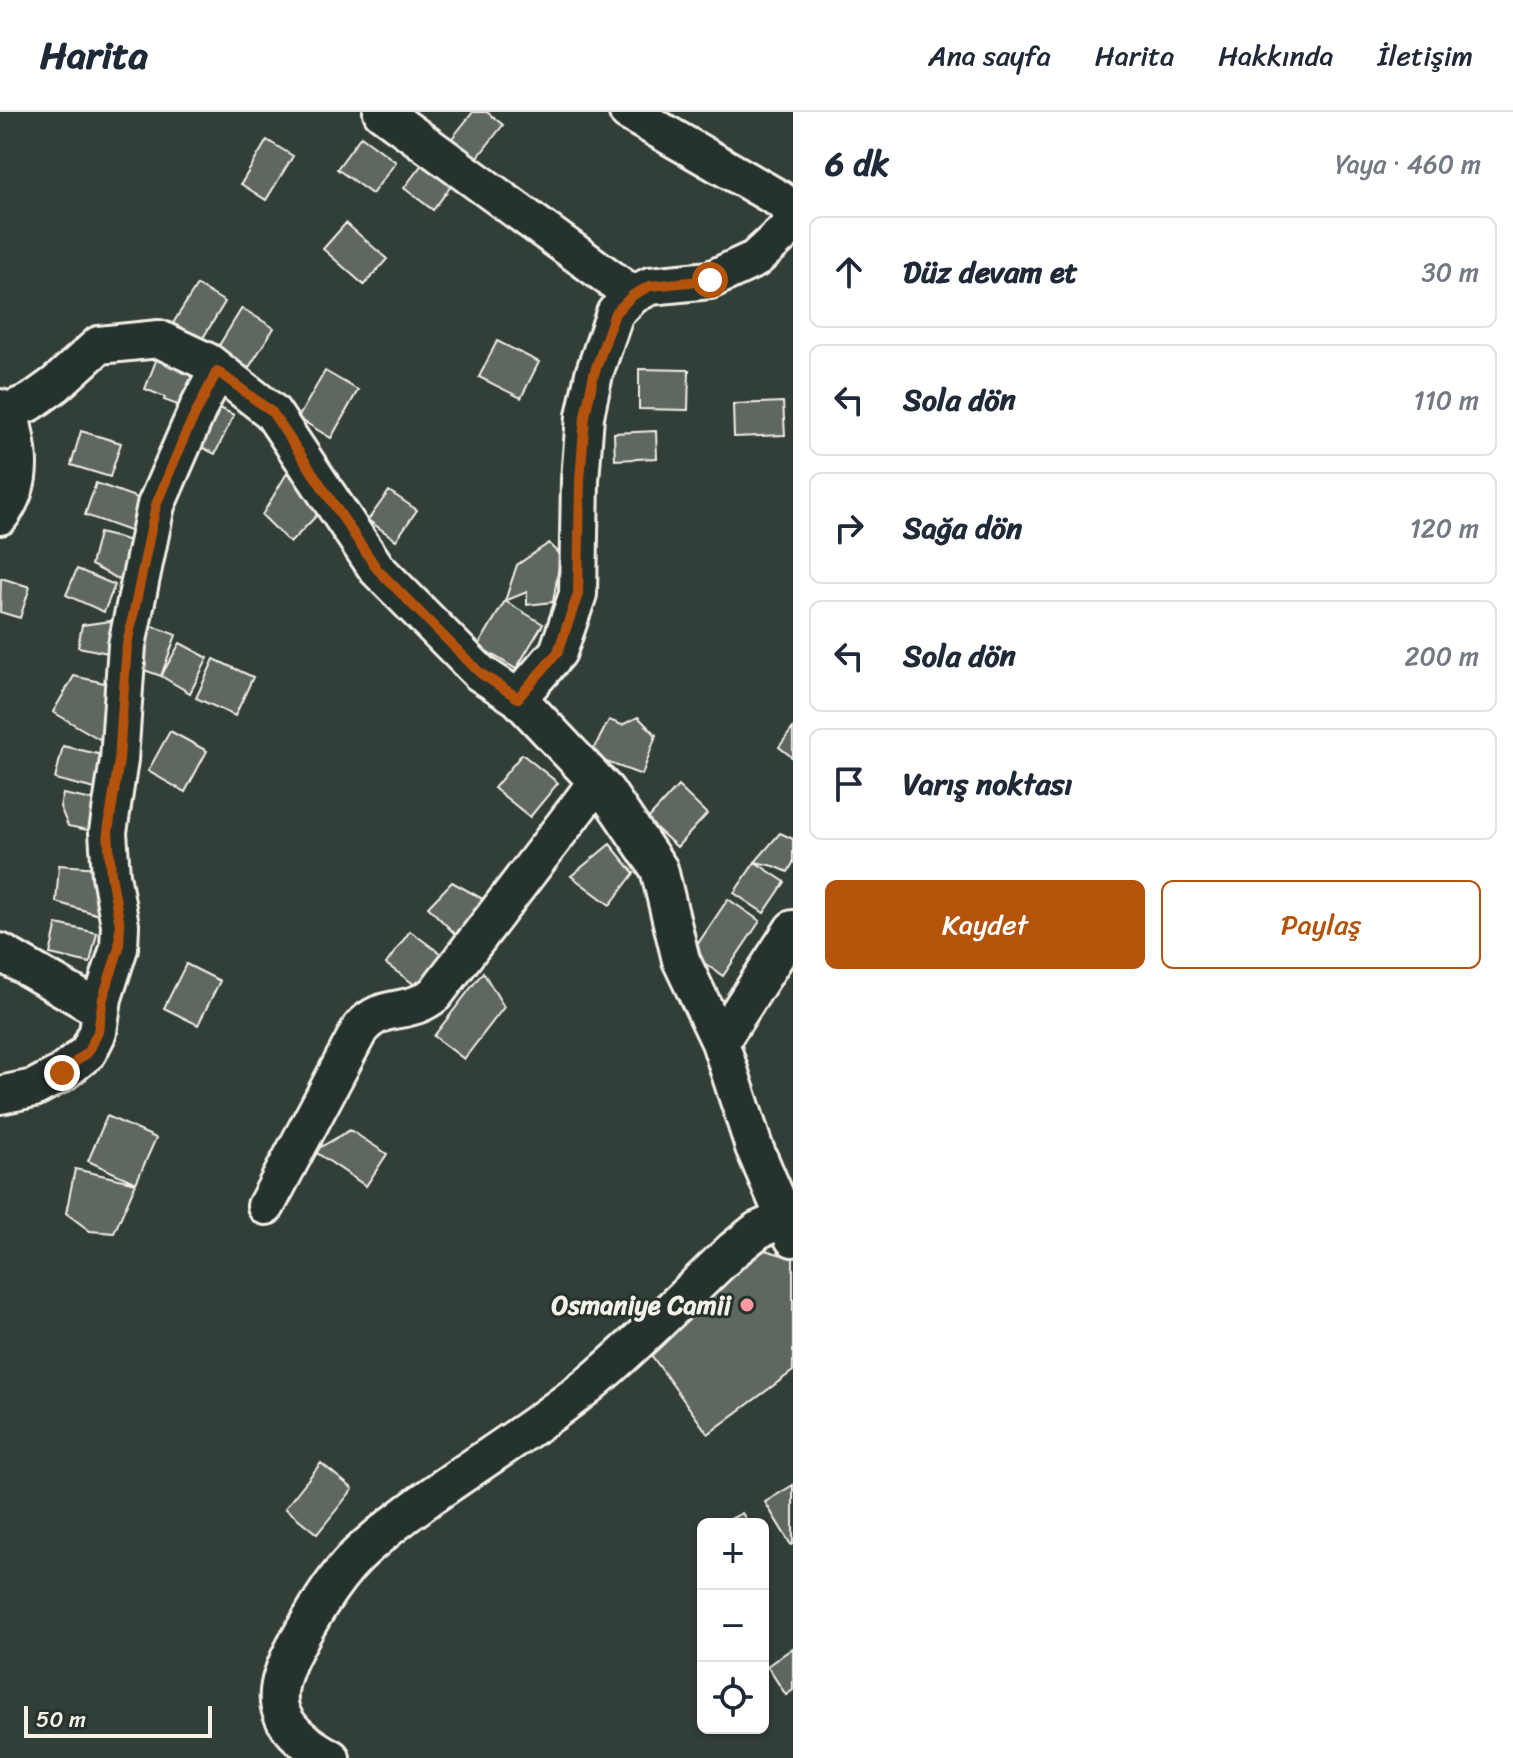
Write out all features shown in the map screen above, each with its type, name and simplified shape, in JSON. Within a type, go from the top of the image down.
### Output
[{"type":"street","points":[[382,112],[633,295]]},
{"type":"street","points":[[628,112],[779,199],[793,211]]},
{"type":"street","points":[[518,698],[558,652],[578,594],[580,480],[585,416],[594,374],[615,313],[633,295],[650,286],[710,280],[755,259],[793,224]]},
{"type":"street","points":[[0,516],[13,493],[20,463],[19,447],[4,410],[31,402],[99,345],[159,339],[208,362],[272,412],[377,569],[480,673],[518,698],[597,782],[659,869],[681,960],[720,1042],[754,1147],[790,1224],[758,1230],[592,1382],[531,1429],[461,1475],[365,1548],[342,1572],[288,1658],[278,1684],[281,1712],[287,1724],[306,1744],[331,1758]]},
{"type":"street","points":[[0,1095],[34,1088],[76,1064],[88,1052],[98,1032],[101,1010],[119,948],[120,925],[111,875],[108,832],[119,760],[127,645],[156,505],[185,435],[217,371]]},
{"type":"street","points":[[266,1206],[360,1029],[375,1015],[415,1007],[435,994],[597,782]]},
{"type":"street","points":[[720,1042],[793,929]]},
{"type":"street","points":[[0,952],[101,1010]]},
{"type":"building","points":[[473,112],[487,112],[503,125],[474,162],[449,142]]},
{"type":"building","points":[[361,136],[396,162],[372,194],[337,169]]},
{"type":"building","points":[[267,140],[293,156],[266,200],[241,184]]},
{"type":"building","points":[[429,155],[458,177],[433,210],[404,188]]},
{"type":"building","points":[[346,223],[387,259],[364,285],[323,249]]},
{"type":"building","points":[[197,285],[225,302],[198,346],[170,328]]},
{"type":"building","points":[[242,308],[274,328],[246,372],[215,352]]},
{"type":"building","points":[[497,341],[539,362],[521,398],[479,377]]},
{"type":"building","points":[[159,353],[206,371],[191,410],[145,389]]},
{"type":"building","points":[[639,369],[689,370],[688,410],[639,409]]},
{"type":"building","points":[[325,371],[358,390],[331,438],[298,418]]},
{"type":"building","points":[[783,402],[785,435],[734,437],[733,404]]},
{"type":"building","points":[[210,403],[234,415],[215,454],[191,442]]},
{"type":"building","points":[[81,431],[121,443],[110,477],[71,465]]},
{"type":"building","points":[[656,431],[657,458],[615,460],[614,433]]},
{"type":"building","points":[[287,473],[323,509],[290,543],[262,515]]},
{"type":"building","points":[[96,483],[149,502],[138,534],[85,515]]},
{"type":"building","points":[[389,491],[417,510],[396,540],[368,520]]},
{"type":"building","points":[[99,533],[140,543],[130,585],[91,565]]},
{"type":"building","points":[[549,543],[561,555],[553,602],[527,605],[527,592],[505,601],[517,565]]},
{"type":"building","points":[[77,569],[115,585],[104,612],[66,595]]},
{"type":"building","points":[[1,578],[30,587],[20,618],[0,612]]},
{"type":"building","points":[[505,601],[543,624],[516,669],[478,646]]},
{"type":"building","points":[[125,619],[118,655],[78,647],[82,625]]},
{"type":"building","points":[[145,623],[176,635],[161,676],[130,665]]},
{"type":"building","points":[[180,643],[208,658],[190,693],[161,676]]},
{"type":"building","points":[[214,659],[253,677],[235,716],[196,698]]},
{"type":"building","points":[[74,676],[113,685],[101,740],[53,712]]},
{"type":"building","points":[[638,717],[656,735],[642,775],[590,756],[609,720],[622,725]]},
{"type":"building","points":[[793,728],[793,758],[779,747]]},
{"type":"building","points":[[170,731],[207,751],[185,792],[148,771]]},
{"type":"building","points":[[63,746],[107,756],[99,790],[55,779]]},
{"type":"building","points":[[522,754],[558,783],[530,817],[494,788]]},
{"type":"building","points":[[678,786],[707,814],[677,847],[647,820]]},
{"type":"building","points":[[63,794],[103,802],[97,832],[68,826],[60,807]]},
{"type":"building","points":[[780,833],[793,839],[793,863],[788,872],[755,862]]},
{"type":"building","points":[[610,844],[634,873],[610,905],[571,876]]},
{"type":"building","points":[[755,862],[785,882],[764,913],[734,893]]},
{"type":"building","points":[[59,865],[98,868],[109,918],[56,902]]},
{"type":"building","points":[[452,882],[490,903],[457,936],[428,907]]},
{"type":"building","points":[[728,899],[760,921],[723,976],[691,954]]},
{"type":"building","points":[[57,924],[97,933],[90,963],[50,954]]},
{"type":"building","points":[[410,931],[444,956],[429,995],[386,964]]},
{"type":"building","points":[[186,964],[220,981],[198,1025],[164,1008]]},
{"type":"building","points":[[483,972],[504,1007],[464,1059],[434,1036]]},
{"type":"building","points":[[107,1116],[156,1138],[136,1183],[88,1161]]},
{"type":"building","points":[[350,1130],[387,1154],[366,1186],[314,1151]]},
{"type":"building","points":[[75,1169],[136,1183],[114,1233],[90,1231],[66,1213]]},
{"type":"building","name":"Osmaniye Camii","points":[[761,1249],[793,1258],[793,1371],[708,1434],[649,1352]]},
{"type":"building","points":[[321,1463],[353,1489],[317,1534],[285,1508]]},
{"type":"building","points":[[793,1485],[793,1544],[791,1545],[765,1502]]},
{"type":"building","points":[[793,1648],[793,1690],[786,1695],[769,1665]]},
{"type":"place","name":"Osmaniye Camii","points":[[747,1305]]},
{"type":"route","points":[[62,1073],[88,1052],[98,1032],[103,998],[119,948],[120,925],[111,875],[108,832],[119,760],[127,645],[156,505],[185,435],[217,371],[272,412],[377,569],[480,673],[518,698],[558,652],[578,594],[580,480],[585,416],[594,374],[615,313],[633,295],[650,286],[710,280]]}]
